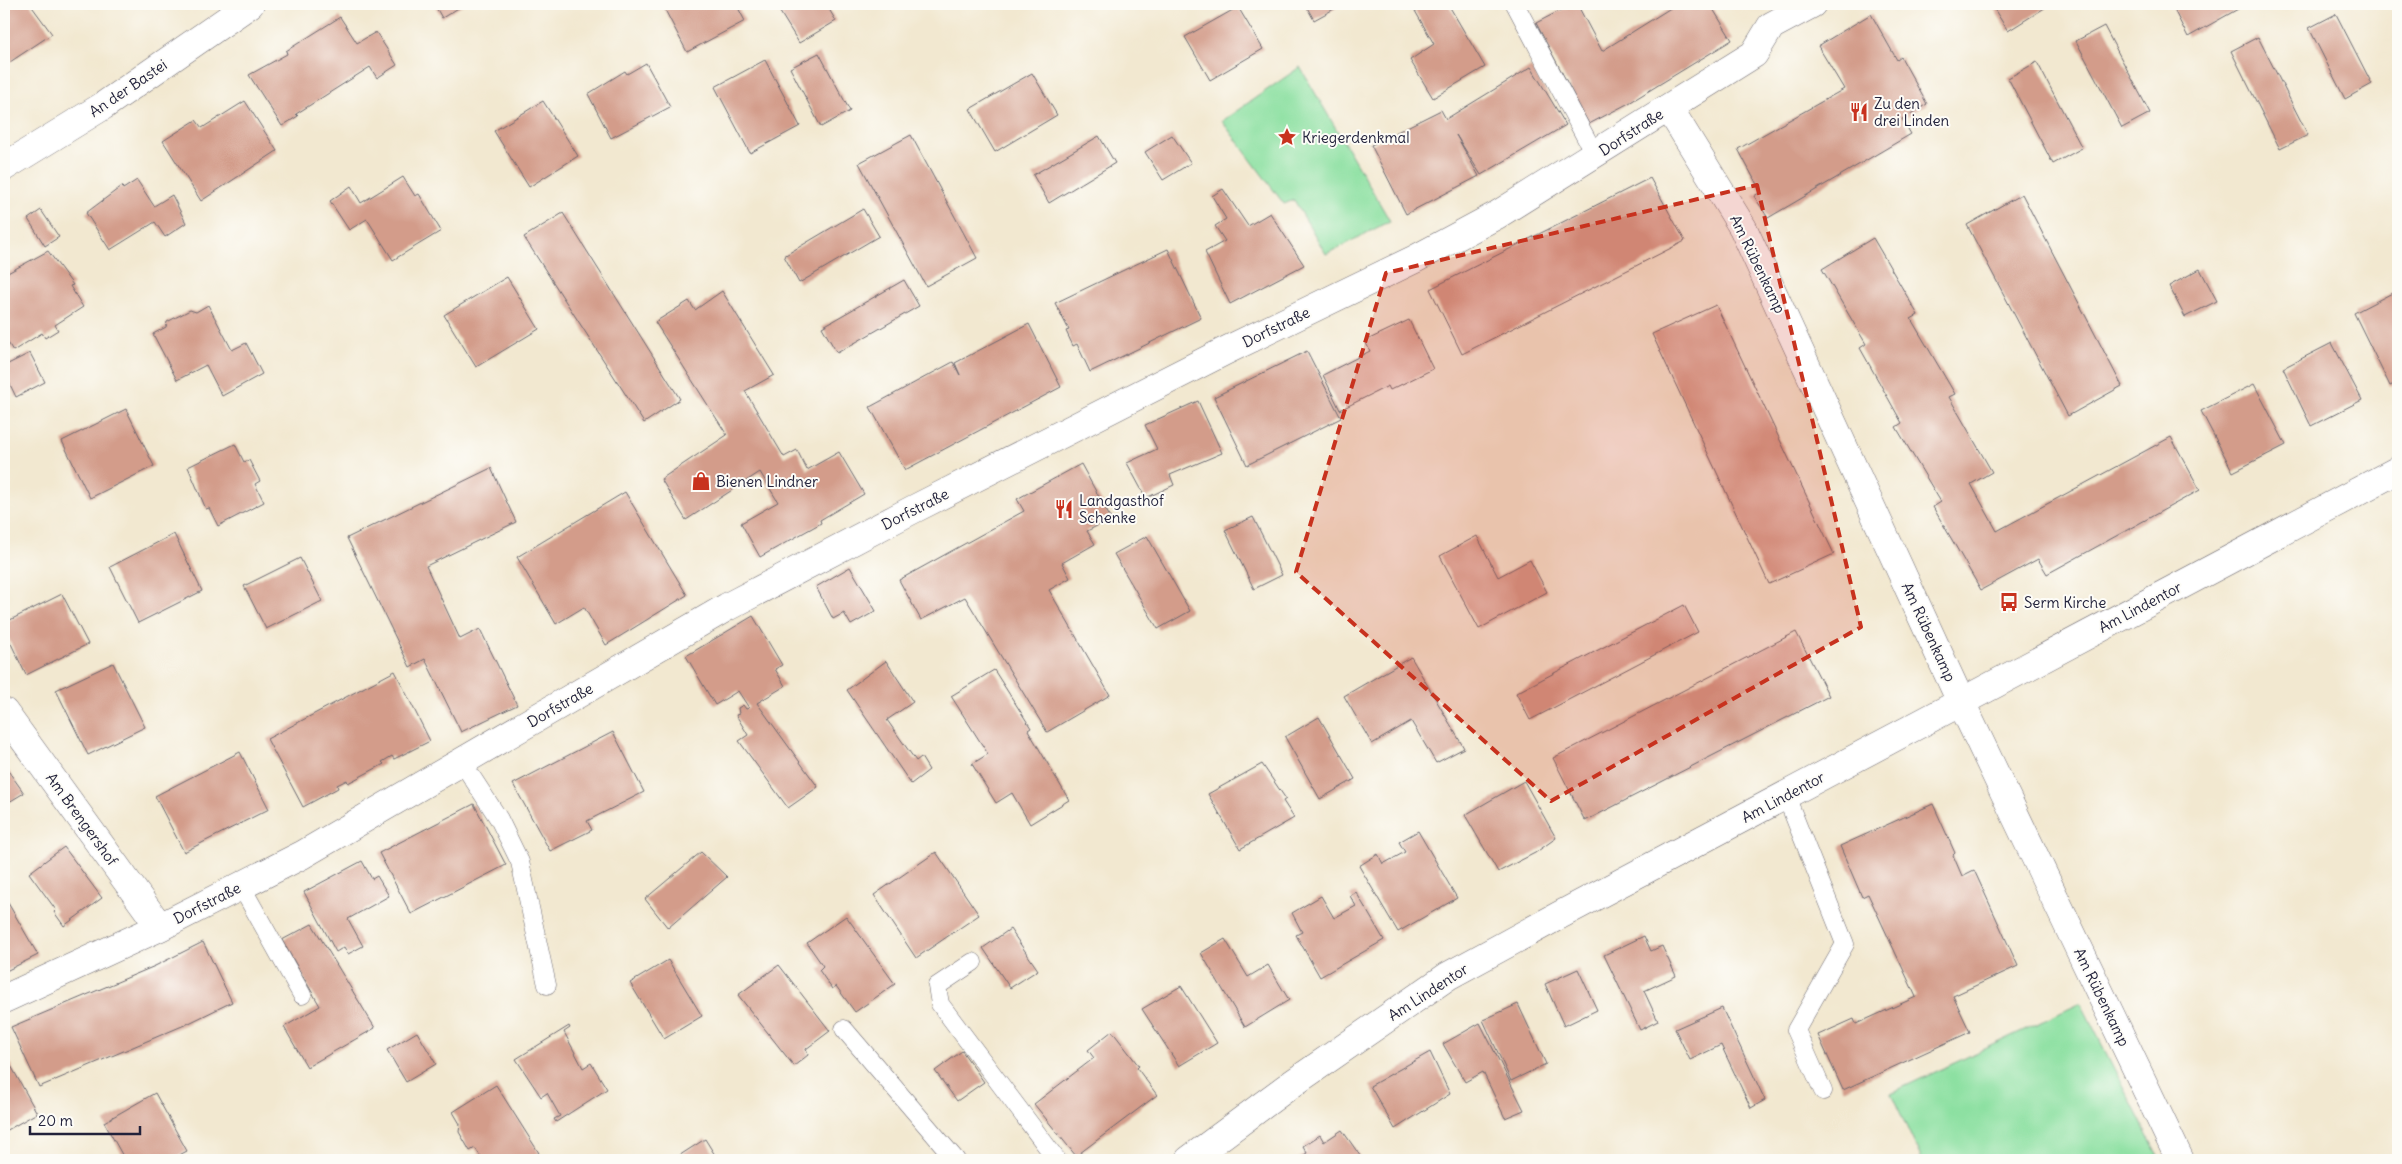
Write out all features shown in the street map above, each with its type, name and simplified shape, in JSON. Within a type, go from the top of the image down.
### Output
[{"type":"street","name":"An der Bastei","points":[[4,167],[103,106],[250,4]]},
{"type":"street","name":"Dorfstraße","points":[[4,999],[160,927],[302,855],[728,607],[921,505],[1226,351],[1415,260],[1496,215],[1595,155],[1754,54],[1771,26],[1812,4]]},
{"type":"street","name":"Am Rübenkamp","points":[[1669,108],[1743,228],[1961,702],[2180,1160]]},
{"type":"street","name":"Am Lindentor","points":[[1189,1160],[1286,1088],[1448,976],[2398,470]]},
{"type":"street","name":"Am Brengershof","points":[[4,712],[160,927]]},
{"type":"lane","points":[[1516,4],[1595,155]]},
{"type":"lane","points":[[462,762],[499,819],[520,862],[547,985]]},
{"type":"lane","points":[[1786,796],[1845,944],[1796,1030],[1823,1091]]},
{"type":"lane","points":[[241,886],[302,996]]},
{"type":"lane","points":[[974,962],[937,986],[940,1004],[1057,1160]]},
{"type":"lane","points":[[844,1029],[956,1160]]},
{"type":"highlighted area","points":[[1757,185],[1861,627],[1551,801],[1296,572],[1386,273]]},
{"type":"green space","points":[[1300,67],[1390,221],[1326,254],[1294,200],[1284,204],[1222,121]]},
{"type":"green space","points":[[2081,1003],[2160,1160],[1922,1160],[1891,1093]]},
{"type":"building","points":[[4,4],[30,4],[52,34],[4,66]]},
{"type":"building","points":[[434,4],[465,4],[442,18]]},
{"type":"building","points":[[662,4],[736,4],[745,21],[687,52]]},
{"type":"building","points":[[775,4],[826,4],[836,21],[799,43]]},
{"type":"building","points":[[1305,4],[1343,4],[1314,20]]},
{"type":"building","points":[[1411,4],[1448,4],[1485,67],[1433,98],[1410,60],[1434,44]]},
{"type":"building","points":[[1573,4],[1577,4],[1602,51],[1677,4],[1710,4],[1732,40],[1629,103],[1589,124],[1536,23]]},
{"type":"building","points":[[1991,4],[2051,4],[2008,31]]},
{"type":"building","points":[[2171,4],[2247,4],[2188,37]]},
{"type":"building","points":[[1238,7],[1263,49],[1210,80],[1185,37]]},
{"type":"building","name":"Zu den drei Linden","points":[[1871,14],[1897,60],[1901,57],[1927,104],[1902,119],[1911,134],[1768,218],[1754,196],[1761,192],[1738,149],[1844,89],[1818,46]]},
{"type":"building","points":[[2336,14],[2372,84],[2345,99],[2309,28]]},
{"type":"building","points":[[340,17],[357,43],[376,32],[397,65],[377,78],[370,67],[296,114],[298,116],[282,126],[249,75],[287,54],[286,51]]},
{"type":"building","points":[[2104,26],[2150,113],[2122,128],[2076,41]]},
{"type":"building","points":[[2258,37],[2308,135],[2280,149],[2231,51]]},
{"type":"building","points":[[819,53],[850,111],[821,127],[790,68]]},
{"type":"building","points":[[765,60],[800,126],[750,153],[715,87]]},
{"type":"building","points":[[2037,62],[2082,148],[2053,164],[2008,78]]},
{"type":"building","points":[[646,63],[670,107],[611,138],[588,94],[625,71],[627,74]]},
{"type":"building","points":[[1531,67],[1566,125],[1481,175],[1456,135],[1479,176],[1406,214],[1371,145],[1441,110],[1446,119]]},
{"type":"building","points":[[1032,73],[1057,115],[995,152],[970,109]]},
{"type":"building","points":[[245,101],[277,151],[201,201],[163,141],[196,120],[202,128]]},
{"type":"building","points":[[543,101],[578,156],[529,187],[494,131]]},
{"type":"building","points":[[911,135],[977,258],[926,286],[859,163]]},
{"type":"building","points":[[1172,135],[1191,163],[1163,180],[1145,152]]},
{"type":"building","points":[[1099,136],[1115,163],[1049,203],[1033,175]]},
{"type":"building","points":[[403,177],[415,196],[419,194],[441,231],[393,260],[367,219],[349,230],[330,201],[351,186],[361,203]]},
{"type":"building","points":[[1650,178],[1685,241],[1462,354],[1430,289]]},
{"type":"building","points":[[137,180],[154,206],[172,195],[186,223],[165,237],[155,222],[110,250],[86,213],[122,186],[123,189]]},
{"type":"building","points":[[1223,189],[1248,226],[1270,213],[1304,265],[1230,304],[1205,252],[1225,241],[1215,226],[1226,219],[1212,196]]},
{"type":"building","points":[[2022,194],[2122,386],[2068,416],[1967,225]]},
{"type":"building","points":[[863,209],[879,236],[799,283],[784,256]]},
{"type":"building","points":[[41,210],[59,237],[45,246],[28,219]]},
{"type":"building","points":[[563,213],[680,399],[644,423],[524,237]]},
{"type":"building","points":[[1873,238],[1918,315],[1911,319],[1955,394],[1949,397],[1992,472],[1971,484],[1997,531],[2171,437],[2200,490],[2047,574],[2038,559],[1981,590],[1933,507],[1941,502],[1896,427],[1902,423],[1860,348],[1866,344],[1822,269]]},
{"type":"building","points":[[1168,249],[1201,318],[1090,372],[1077,344],[1073,346],[1066,331],[1069,330],[1055,303]]},
{"type":"building","points":[[48,251],[73,285],[70,286],[83,307],[55,325],[58,330],[45,338],[42,333],[13,351],[4,336],[4,275]]},
{"type":"building","points":[[2200,269],[2217,301],[2185,317],[2169,286]]},
{"type":"building","points":[[507,277],[539,329],[476,367],[444,315]]},
{"type":"building","points":[[904,280],[919,306],[837,353],[822,327]]},
{"type":"building","points":[[2398,290],[2398,382],[2390,386],[2354,313]]},
{"type":"building","points":[[722,291],[774,375],[745,391],[784,457],[797,450],[807,470],[839,452],[864,494],[820,520],[821,523],[760,557],[741,523],[778,502],[760,472],[686,520],[661,479],[727,435],[655,322],[689,301],[695,310]]},
{"type":"building","points":[[208,305],[232,350],[246,343],[262,374],[222,396],[206,365],[177,380],[153,334],[166,327],[167,322],[190,310],[196,312]]},
{"type":"building","points":[[1716,305],[1834,554],[1769,584],[1652,334]]},
{"type":"building","points":[[1409,320],[1433,369],[1390,390],[1388,386],[1340,410],[1323,375],[1370,351],[1365,341]]},
{"type":"building","points":[[1029,324],[1061,387],[905,470],[870,407],[953,362],[960,375],[955,363]]},
{"type":"building","points":[[2332,343],[2362,400],[2311,426],[2283,368]]},
{"type":"building","points":[[1307,351],[1341,418],[1247,465],[1214,397]]},
{"type":"building","points":[[30,353],[45,382],[16,397],[4,372],[4,366]]},
{"type":"building","points":[[2254,384],[2286,445],[2233,472],[2201,411]]},
{"type":"building","points":[[1198,401],[1222,453],[1170,475],[1174,485],[1146,498],[1127,463],[1157,449],[1145,425]]},
{"type":"building","points":[[126,409],[154,466],[90,498],[62,441]]},
{"type":"building","points":[[235,444],[244,462],[249,460],[260,481],[255,484],[264,502],[218,526],[209,508],[206,509],[188,467]]},
{"type":"building","points":[[1081,464],[1111,519],[1087,531],[1095,544],[1062,563],[1070,578],[1049,590],[1110,695],[1047,732],[965,597],[921,620],[899,580],[1024,511],[1017,499]]},
{"type":"building","points":[[491,468],[516,522],[426,566],[460,639],[480,629],[517,705],[461,732],[425,659],[410,667],[347,538]]},
{"type":"building","points":[[625,492],[687,595],[606,645],[584,607],[556,624],[517,557]]},
{"type":"building","points":[[1253,517],[1282,575],[1254,589],[1225,530]]},
{"type":"building","points":[[174,534],[202,591],[138,623],[110,567]]},
{"type":"building","points":[[1147,536],[1190,611],[1158,629],[1114,554]]},
{"type":"building","points":[[1477,536],[1498,577],[1530,560],[1547,592],[1479,629],[1440,556]]},
{"type":"building","points":[[300,558],[322,601],[266,629],[244,586]]},
{"type":"building","points":[[850,567],[876,611],[851,625],[844,613],[833,619],[816,587]]},
{"type":"building","points":[[62,594],[88,644],[26,675],[4,629],[4,623]]},
{"type":"building","points":[[1684,605],[1698,632],[1530,720],[1516,693]]},
{"type":"building","points":[[753,616],[782,665],[775,669],[785,686],[757,703],[818,787],[788,808],[739,741],[748,735],[736,715],[739,714],[738,708],[743,705],[746,709],[749,708],[738,691],[715,705],[686,656]]},
{"type":"building","points":[[1796,632],[1829,696],[1585,821],[1553,758]]},
{"type":"building","points":[[1411,657],[1464,748],[1436,763],[1411,721],[1372,744],[1344,696]]},
{"type":"building","points":[[886,661],[913,702],[887,720],[916,761],[921,757],[929,770],[911,784],[847,690]]},
{"type":"building","points":[[113,663],[145,727],[88,755],[56,690]]},
{"type":"building","points":[[994,670],[1031,728],[1028,730],[1069,800],[1030,824],[1012,793],[996,803],[972,764],[988,754],[951,696]]},
{"type":"building","points":[[395,671],[430,741],[394,759],[392,756],[382,762],[384,764],[348,783],[347,780],[337,785],[338,788],[303,807],[267,739]]},
{"type":"building","points":[[1319,717],[1355,779],[1320,799],[1285,737]]},
{"type":"building","points":[[613,732],[644,792],[587,821],[592,830],[550,851],[513,784]]},
{"type":"building","points":[[240,752],[269,809],[184,852],[155,796]]},
{"type":"building","points":[[1262,764],[1286,799],[1283,801],[1294,818],[1240,849],[1208,794]]},
{"type":"building","points":[[4,765],[24,793],[4,805]]},
{"type":"building","points":[[1524,781],[1556,838],[1535,853],[1498,872],[1465,815]]},
{"type":"building","points":[[474,804],[506,865],[411,914],[379,853]]},
{"type":"building","points":[[1933,804],[1955,853],[1953,855],[1962,876],[1974,870],[2018,966],[1953,996],[1970,1032],[1843,1090],[1818,1035],[1854,1019],[1856,1024],[1916,997],[1868,894],[1862,897],[1840,846]]},
{"type":"building","points":[[1418,831],[1457,898],[1398,932],[1359,866],[1378,854],[1383,864],[1405,852],[1399,842]]},
{"type":"building","points":[[64,847],[102,898],[64,926],[54,912],[56,910],[29,873]]},
{"type":"building","points":[[701,852],[727,877],[668,928],[645,899]]},
{"type":"building","points":[[936,852],[979,915],[916,958],[874,895]]},
{"type":"building","points":[[362,861],[372,879],[377,876],[389,896],[348,919],[363,946],[348,954],[344,947],[336,952],[304,892]]},
{"type":"building","points":[[1356,892],[1384,940],[1320,977],[1296,935],[1302,932],[1292,913],[1321,896],[1334,918],[1356,906],[1350,896]]},
{"type":"building","points":[[4,896],[38,955],[4,972]]},
{"type":"building","points":[[846,916],[895,984],[855,1012],[836,986],[832,989],[819,970],[823,966],[807,943]]},
{"type":"building","points":[[312,924],[375,1028],[307,1067],[284,1027],[320,1006],[282,940]]},
{"type":"building","points":[[1010,929],[1038,970],[1010,988],[983,948]]},
{"type":"building","points":[[1644,936],[1651,951],[1662,946],[1676,976],[1644,991],[1658,1021],[1640,1030],[1604,955]]},
{"type":"building","points":[[1225,939],[1248,977],[1268,965],[1289,1000],[1245,1027],[1201,953]]},
{"type":"building","points":[[203,942],[232,1002],[187,1024],[39,1087],[11,1027],[155,966]]},
{"type":"building","points":[[668,960],[702,1016],[664,1039],[630,983]]},
{"type":"building","points":[[779,965],[830,1031],[806,1049],[808,1055],[794,1066],[738,995]]},
{"type":"building","points":[[1578,969],[1597,1010],[1564,1026],[1545,984]]},
{"type":"building","points":[[1181,986],[1217,1043],[1179,1066],[1142,1009]]},
{"type":"building","points":[[1518,1004],[1546,1064],[1511,1081],[1483,1020]]},
{"type":"building","points":[[1722,1008],[1765,1100],[1751,1108],[1721,1045],[1690,1060],[1675,1029]]},
{"type":"building","points":[[1480,1023],[1524,1110],[1505,1118],[1483,1072],[1465,1082],[1443,1044]]},
{"type":"building","points":[[569,1026],[570,1028],[564,1032],[583,1068],[591,1063],[607,1089],[556,1122],[554,1119],[560,1116],[547,1093],[541,1097],[516,1059]]},
{"type":"building","points":[[1112,1031],[1139,1066],[1137,1068],[1157,1095],[1076,1156],[1034,1104],[1094,1058],[1088,1050]]},
{"type":"building","points":[[417,1032],[436,1064],[406,1082],[387,1050]]},
{"type":"building","points":[[962,1051],[984,1082],[957,1101],[935,1071]]},
{"type":"building","points":[[1430,1052],[1450,1094],[1395,1129],[1370,1086]]},
{"type":"building","points":[[4,1053],[37,1113],[4,1132]]},
{"type":"building","points":[[496,1085],[539,1153],[527,1160],[483,1160],[475,1148],[470,1151],[459,1132],[460,1124],[453,1112]]},
{"type":"building","points":[[155,1093],[187,1151],[170,1160],[125,1160],[104,1122]]},
{"type":"building","points":[[1342,1130],[1363,1160],[1296,1160],[1307,1153],[1303,1146],[1320,1135],[1324,1142]]},
{"type":"building","points":[[705,1139],[718,1160],[679,1160],[677,1157]]},
{"type":"place","name":"Zu den drei Linden","points":[[1859,112]]},
{"type":"place","name":"Kriegerdenkmal","points":[[1287,137]]},
{"type":"place","name":"Bienen Lindner","points":[[701,481]]},
{"type":"place","name":"Landgasthof Schenke","points":[[1064,509]]},
{"type":"place","name":"Serm Kirche","points":[[2009,602]]}]
